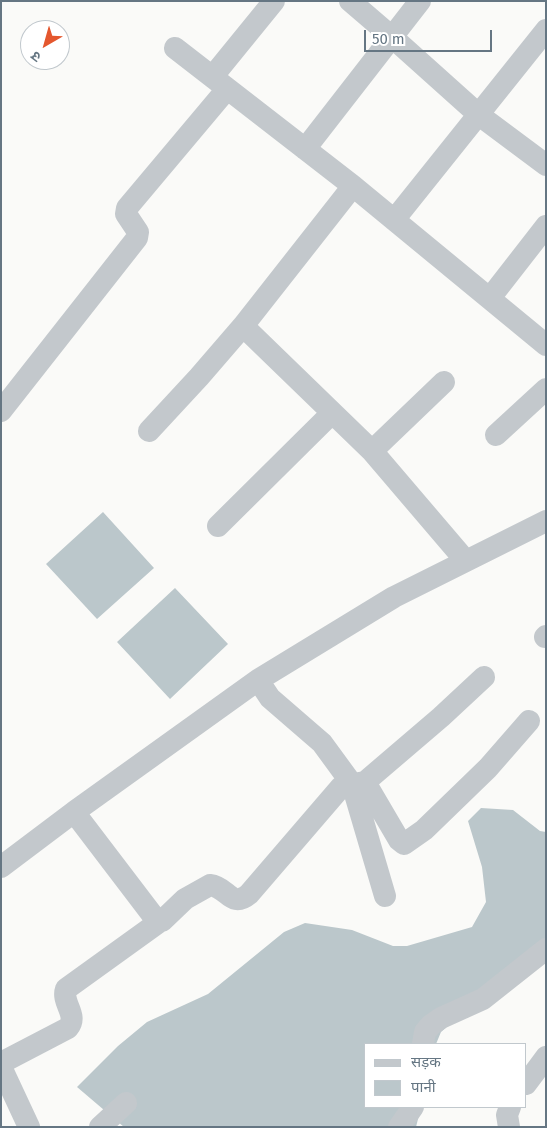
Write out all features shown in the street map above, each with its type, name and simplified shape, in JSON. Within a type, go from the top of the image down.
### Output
[{"type":"street","points":[[1,411],[138,238],[138,232],[126,214],[127,208],[220,83],[274,1]]},
{"type":"street","points":[[350,1],[479,115],[546,165]]},
{"type":"street","points":[[305,149],[420,1]]},
{"type":"street","points":[[394,220],[546,30]]},
{"type":"street","points":[[176,48],[353,186],[546,345]]},
{"type":"street","points":[[149,431],[243,326],[353,186]]},
{"type":"street","points":[[490,298],[546,226]]},
{"type":"street","points":[[243,326],[372,451],[465,560]]},
{"type":"street","points":[[372,451],[444,382]]},
{"type":"street","points":[[496,435],[546,389]]},
{"type":"street","points":[[218,526],[332,413]]},
{"type":"street","points":[[2,866],[258,680],[394,597],[546,520]]},
{"type":"street","points":[[28,1127],[1,1065],[68,1028],[73,1018],[65,996],[66,989],[165,918],[185,899],[210,885],[217,887],[235,900],[244,898],[340,789],[346,785],[358,783],[441,718],[484,677]]},
{"type":"street","points":[[258,680],[270,698],[322,743],[358,783],[398,840],[404,844],[424,830],[488,768],[529,721]]},
{"type":"street","points":[[358,783],[385,896]]},
{"type":"street","points":[[74,812],[159,922]]},
{"type":"street","points":[[424,1043],[425,1032],[431,1025],[483,999],[540,962]]},
{"type":"street","points":[[527,1083],[546,1057]]},
{"type":"street","points":[[100,1127],[126,1103]]},
{"type":"street","points":[[399,1127],[412,1108]]},
{"type":"street","points":[[509,1127],[507,1115],[510,1108]]},
{"type":"water","points":[[103,512],[154,568],[97,619],[46,564]]},
{"type":"water","points":[[175,588],[228,644],[170,699],[117,642]]},
{"type":"water","points":[[481,808],[513,810],[540,831],[546,832],[546,941],[441,1032],[436,1043],[364,1043],[364,1108],[421,1108],[416,1127],[124,1127],[77,1087],[118,1046],[147,1022],[208,994],[284,932],[305,923],[352,930],[393,946],[407,946],[472,927],[486,902],[482,867],[468,821]]}]
